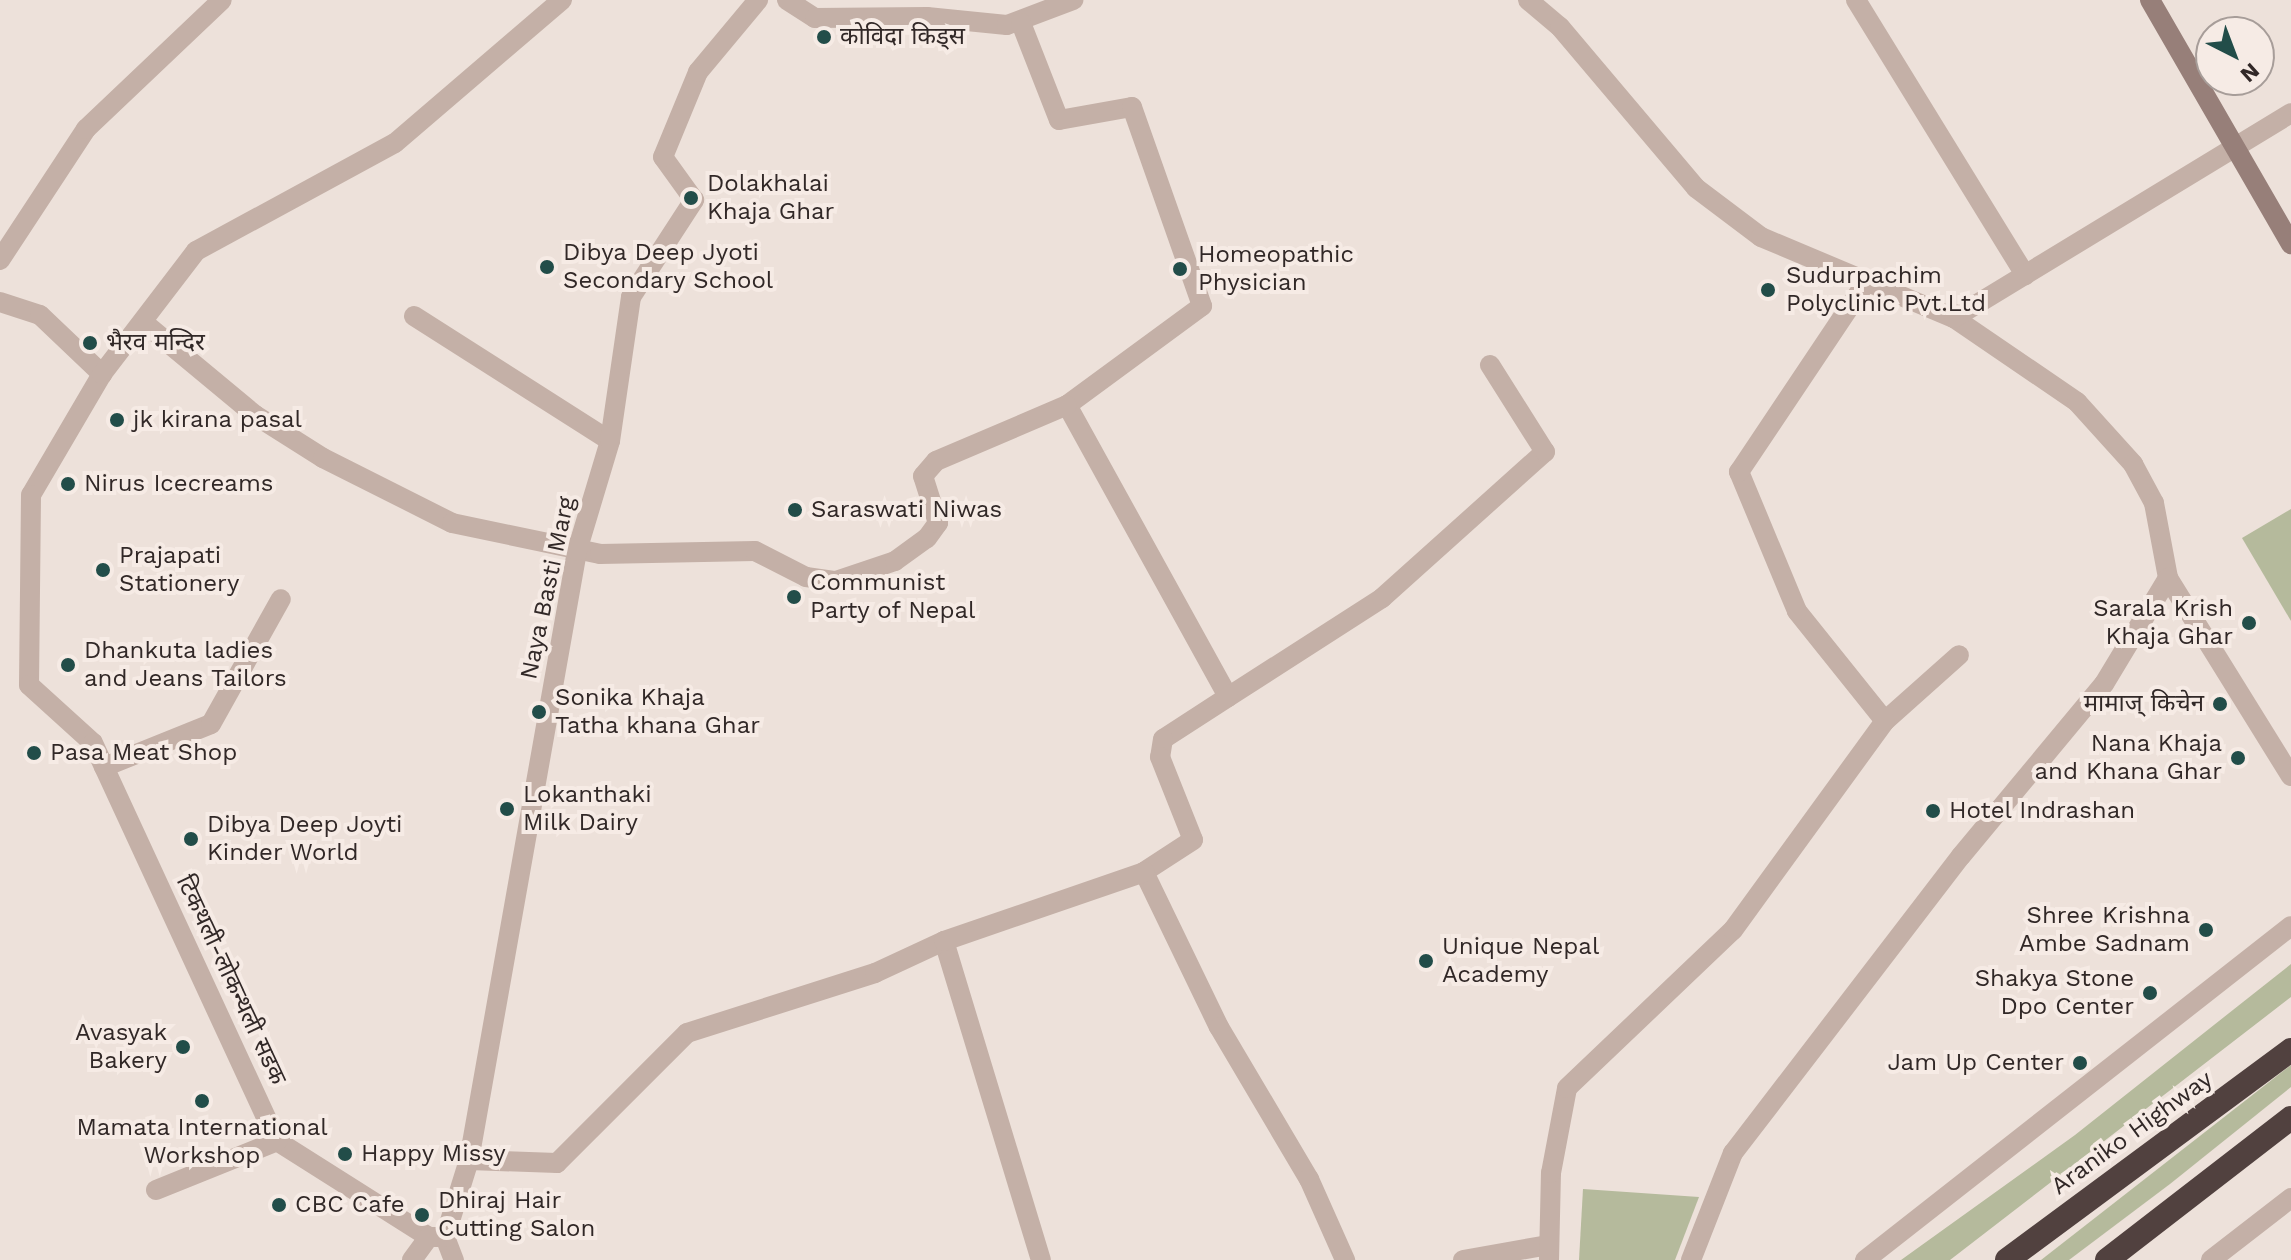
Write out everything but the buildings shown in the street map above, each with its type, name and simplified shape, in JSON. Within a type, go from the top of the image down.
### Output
[{"type":"highway","name":"Araniko Highway","points":[[2007,1260],[2291,1050]]},
{"type":"highway","points":[[2107,1260],[2291,1118]]},
{"type":"street","points":[[0,260],[86,129],[222,0]]},
{"type":"street","name":"टिकथली-लोकन्थली सडक","points":[[277,1141],[93,743],[29,685],[31,495],[102,374],[196,251],[395,143],[562,0]]},
{"type":"street","name":"Naya Basti Marg","points":[[412,1260],[437,1237],[469,1160],[577,551],[610,441],[631,297],[694,200],[663,157],[698,72],[758,0]]},
{"type":"street","points":[[787,0],[815,18],[927,17],[1021,23],[1073,0]]},
{"type":"street","points":[[1528,0],[1560,27],[1696,188],[1761,237],[1954,318],[2077,402],[2133,464],[2154,503],[2168,578],[2291,776]]},
{"type":"street","points":[[1856,0],[2025,275]]},
{"type":"street","points":[[2150,0],[2291,244]]},
{"type":"street","points":[[143,322],[255,415],[323,458],[452,523],[577,551],[628,556],[755,551],[806,577],[836,581],[868,573],[917,546],[938,523],[923,476],[936,461],[1067,405],[1202,306],[1132,107],[1059,120],[1021,23]]},
{"type":"street","points":[[1954,318],[2291,113]]},
{"type":"street","points":[[1867,281],[1739,472],[1797,611],[1885,721]]},
{"type":"street","points":[[0,302],[40,315],[102,374]]},
{"type":"street","points":[[414,316],[610,441]]},
{"type":"street","points":[[469,1160],[557,1163],[687,1033],[875,973],[944,941],[1144,872],[1193,840],[1160,757],[1163,739],[1382,598],[1545,452],[1490,365]]},
{"type":"street","points":[[1067,405],[1228,697]]},
{"type":"street","points":[[1691,1260],[1733,1153],[1961,856],[2104,684],[2145,624],[2168,578]]},
{"type":"street","points":[[104,767],[211,724],[281,599]]},
{"type":"street","points":[[1463,1260],[1548,1252],[1551,1173],[1567,1088],[1733,930],[1885,721],[1959,655]]},
{"type":"street","points":[[1144,872],[1219,1027],[1309,1179],[1345,1260]]},
{"type":"street","points":[[1865,1260],[2291,926]]},
{"type":"street","points":[[944,941],[1041,1260]]},
{"type":"street","points":[[156,1190],[277,1141],[437,1237],[454,1260]]},
{"type":"street","points":[[2211,1260],[2291,1198]]},
{"type":"green space","points":[[2291,509],[2291,621],[2242,538]]},
{"type":"green space","points":[[2291,964],[2291,997],[1950,1260],[1901,1260],[2075,1135]]},
{"type":"green space","points":[[2291,1065],[2291,1087],[2170,1184],[2069,1260],[2041,1260]]},
{"type":"green space","points":[[1583,1189],[1699,1197],[1675,1260],[1579,1260]]},
{"type":"place","name":"कोविदा किड्स","points":[[824,37]]},
{"type":"place","name":"Dolakhalai Khaja Ghar","points":[[691,198]]},
{"type":"place","name":"Dibya Deep Jyoti Secondary School","points":[[547,267]]},
{"type":"place","name":"Homeopathic Physician","points":[[1180,269]]},
{"type":"place","name":"Sudurpachim Polyclinic Pvt.Ltd","points":[[1768,290]]},
{"type":"place","name":"भैरव मन्दिर","points":[[90,343]]},
{"type":"place","name":"jk kirana pasal","points":[[117,420]]},
{"type":"place","name":"Nirus Icecreams","points":[[68,484]]},
{"type":"place","name":"Saraswati Niwas","points":[[795,510]]},
{"type":"place","name":"Prajapati Stationery","points":[[103,570]]},
{"type":"place","name":"Communist Party of Nepal","points":[[794,597]]},
{"type":"place","name":"Sarala Krish Khaja Ghar","points":[[2249,623]]},
{"type":"place","name":"Dhankuta ladies and Jeans Tailors","points":[[68,665]]},
{"type":"place","name":"मामाज् किचेन","points":[[2220,704]]},
{"type":"place","name":"Sonika Khaja Tatha khana Ghar","points":[[539,712]]},
{"type":"place","name":"Pasa Meat Shop","points":[[34,753]]},
{"type":"place","name":"Nana Khaja and Khana Ghar","points":[[2238,758]]},
{"type":"place","name":"Lokanthaki Milk Dairy","points":[[507,809]]},
{"type":"place","name":"Hotel Indrashan","points":[[1933,811]]},
{"type":"place","name":"Dibya Deep Joyti Kinder World","points":[[191,839]]},
{"type":"place","name":"Shree Krishna Ambe Sadnam","points":[[2206,930]]},
{"type":"place","name":"Unique Nepal Academy","points":[[1426,961]]},
{"type":"place","name":"Shakya Stone Dpo Center","points":[[2150,993]]},
{"type":"place","name":"Avasyak Bakery","points":[[183,1047]]},
{"type":"place","name":"Jam Up Center","points":[[2080,1063]]},
{"type":"place","name":"Mamata International Workshop","points":[[202,1101]]},
{"type":"place","name":"Happy Missy","points":[[345,1154]]},
{"type":"place","name":"CBC Cafe","points":[[279,1205]]},
{"type":"place","name":"Dhiraj Hair Cutting Salon","points":[[422,1215]]}]
